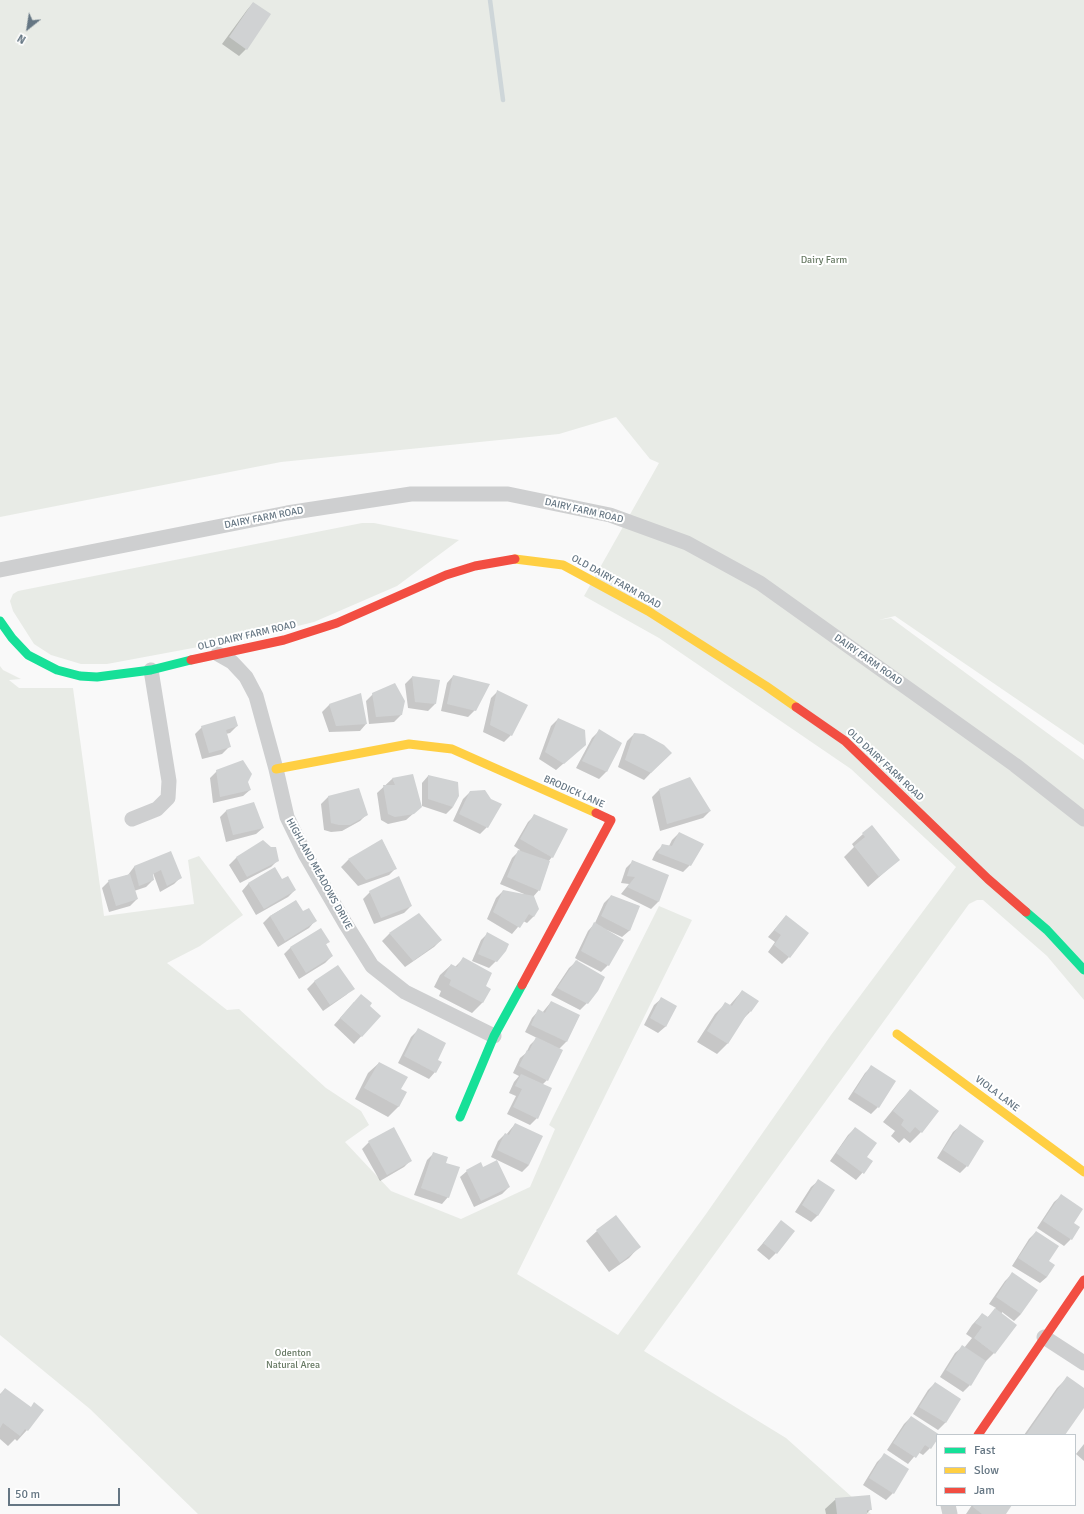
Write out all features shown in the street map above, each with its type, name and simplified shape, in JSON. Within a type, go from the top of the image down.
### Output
[{"type":"street","name":"DAIRY FARM ROAD","points":[[0,570],[287,513],[411,494],[508,494],[610,515],[687,543],[760,583],[1009,760],[1084,819]]},
{"type":"street","name":"OLD DAIRY FARM ROAD","points":[[0,621],[12,638],[28,655],[57,670],[80,676],[96,677],[151,670],[284,640],[337,623],[446,575],[475,566],[518,558],[563,565],[648,611],[766,686],[845,741],[988,879],[1047,930],[1084,970]]},
{"type":"street","name":"HIGHLAND MEADOWS DRIVE","points":[[218,654],[232,662],[246,677],[256,696],[276,769],[287,817],[305,854],[372,966],[405,992],[494,1036]]},
{"type":"street","points":[[132,819],[157,809],[168,798],[169,781],[151,670]]},
{"type":"street","name":"BRODICK LANE","points":[[276,769],[409,744],[452,749],[611,820],[494,1036],[460,1117]]},
{"type":"street","name":"VIOLA LANE","points":[[898,1034],[1084,1172]]},
{"type":"street","points":[[979,1434],[1084,1280]]},
{"type":"street","points":[[1044,1337],[1084,1363]]},
{"type":"green space","points":[[0,0],[1084,0],[1084,745],[895,616],[879,620],[891,618],[1084,760],[1084,1000],[1047,956],[983,900],[977,900],[969,904],[644,1351],[786,1438],[871,1514],[198,1514],[90,1409],[0,1335],[0,666],[3,670],[21,679],[9,680],[19,688],[73,688],[104,916],[194,904],[188,860],[199,856],[243,915],[200,946],[167,963],[227,1010],[239,1009],[326,1088],[361,1111],[369,1125],[345,1142],[391,1191],[461,1219],[530,1187],[555,1129],[549,1125],[659,906],[692,920],[517,1274],[618,1335],[706,1214],[831,1035],[956,867],[851,769],[659,638],[584,596],[659,463],[650,459],[616,417],[559,434],[281,462],[0,517]]},
{"type":"green space","points":[[362,523],[374,523],[459,540],[397,586],[314,622],[252,637],[107,664],[81,664],[51,655],[34,644],[13,611],[10,601],[13,594],[18,591]]},
{"type":"building","points":[[253,2],[271,14],[247,50],[229,37]]},
{"type":"building","points":[[453,675],[490,684],[476,711],[447,704]]},
{"type":"building","points":[[412,676],[440,680],[436,704],[415,702]]},
{"type":"building","points":[[395,683],[405,701],[402,715],[376,717],[372,693]]},
{"type":"building","points":[[497,690],[528,705],[512,736],[490,725]]},
{"type":"building","points":[[361,693],[367,724],[336,726],[329,704]]},
{"type":"building","points":[[235,716],[238,726],[226,730],[231,747],[209,753],[201,726]]},
{"type":"building","points":[[558,718],[585,730],[586,745],[564,764],[545,752]]},
{"type":"building","points":[[599,729],[622,743],[607,772],[582,761]]},
{"type":"building","points":[[634,733],[644,734],[664,745],[672,753],[651,773],[625,760]]},
{"type":"building","points":[[243,760],[252,774],[248,782],[251,790],[220,797],[216,770]]},
{"type":"building","points":[[413,774],[422,807],[414,814],[395,817],[388,814],[383,785],[395,785],[392,778]]},
{"type":"building","points":[[428,775],[458,782],[459,796],[453,807],[428,799]]},
{"type":"building","points":[[690,777],[711,811],[667,824],[659,789]]},
{"type":"building","points":[[359,788],[368,815],[350,825],[331,823],[328,796]]},
{"type":"building","points":[[485,790],[491,799],[502,804],[488,828],[459,814],[470,791]]},
{"type":"building","points":[[254,802],[264,828],[233,835],[226,810]]},
{"type":"building","points":[[534,814],[568,829],[553,858],[520,839]]},
{"type":"building","points":[[872,825],[900,860],[879,877],[854,846],[865,837],[862,833]]},
{"type":"building","points":[[679,832],[704,844],[691,866],[658,853],[662,844],[672,846]]},
{"type":"building","points":[[382,839],[397,869],[366,880],[348,859]]},
{"type":"building","points":[[263,840],[271,847],[276,847],[279,861],[247,877],[236,857]]},
{"type":"building","points":[[518,850],[550,861],[540,891],[507,877]]},
{"type":"building","points":[[171,851],[182,878],[167,886],[161,870],[153,874],[154,880],[139,886],[134,866]]},
{"type":"building","points":[[632,860],[669,875],[659,902],[627,887],[635,877],[627,876]]},
{"type":"building","points":[[275,867],[282,879],[288,876],[296,890],[264,909],[248,883]]},
{"type":"building","points":[[130,874],[138,899],[116,906],[108,880]]},
{"type":"building","points":[[399,876],[412,906],[381,918],[369,891]]},
{"type":"building","points":[[503,890],[534,896],[539,909],[534,917],[529,914],[520,928],[493,912]]},
{"type":"building","points":[[611,895],[640,906],[630,931],[601,916]]},
{"type":"building","points":[[296,900],[303,911],[309,908],[317,921],[285,941],[270,916]]},
{"type":"building","points":[[419,913],[442,940],[413,961],[389,933]]},
{"type":"building","points":[[786,915],[809,933],[790,958],[774,945],[781,935],[774,930]]},
{"type":"building","points":[[594,922],[624,940],[609,966],[581,951]]},
{"type":"building","points":[[321,928],[330,942],[326,944],[333,956],[306,973],[290,947]]},
{"type":"building","points":[[487,932],[509,944],[506,951],[497,962],[478,954]]},
{"type":"building","points":[[463,957],[492,973],[486,986],[491,989],[483,1003],[449,985],[451,980],[444,976],[451,964],[457,967]]},
{"type":"building","points":[[576,960],[605,977],[598,991],[588,1004],[557,988]]},
{"type":"building","points":[[338,965],[355,989],[330,1005],[314,981]]},
{"type":"building","points":[[742,990],[759,1001],[751,1012],[749,1011],[728,1044],[707,1031],[725,1002],[732,1006]]},
{"type":"building","points":[[361,994],[372,1003],[370,1006],[381,1016],[362,1037],[340,1018]]},
{"type":"building","points":[[661,997],[677,1006],[666,1027],[650,1018]]},
{"type":"building","points":[[551,1001],[580,1015],[567,1042],[531,1025],[538,1009],[545,1013]]},
{"type":"building","points":[[418,1028],[446,1043],[438,1060],[442,1062],[436,1073],[404,1056]]},
{"type":"building","points":[[536,1037],[563,1050],[548,1081],[519,1066]]},
{"type":"building","points":[[379,1062],[408,1077],[401,1089],[407,1092],[399,1107],[364,1088]]},
{"type":"building","points":[[871,1065],[896,1081],[879,1108],[854,1092]]},
{"type":"building","points":[[521,1074],[552,1088],[538,1119],[513,1107],[522,1089],[515,1086]]},
{"type":"building","points":[[910,1089],[939,1111],[922,1133],[915,1127],[910,1133],[901,1125],[904,1120],[893,1111]]},
{"type":"building","points":[[515,1123],[543,1136],[529,1165],[497,1150],[505,1133],[509,1135]]},
{"type":"building","points":[[960,1124],[984,1141],[968,1167],[943,1150]]},
{"type":"building","points":[[394,1127],[412,1161],[387,1175],[368,1141]]},
{"type":"building","points":[[855,1127],[877,1143],[867,1157],[873,1161],[864,1174],[836,1153]]},
{"type":"building","points":[[433,1152],[448,1157],[446,1163],[460,1167],[449,1198],[421,1188]]},
{"type":"building","points":[[497,1160],[510,1187],[481,1201],[466,1170],[481,1162],[483,1167]]},
{"type":"building","points":[[818,1179],[835,1190],[818,1216],[802,1205]]},
{"type":"building","points":[[1061,1194],[1083,1209],[1074,1223],[1080,1227],[1072,1240],[1043,1221]]},
{"type":"building","points":[[616,1215],[641,1247],[620,1263],[596,1230]]},
{"type":"building","points":[[781,1220],[795,1231],[777,1254],[763,1243]]},
{"type":"building","points":[[1036,1231],[1059,1246],[1049,1261],[1055,1265],[1047,1277],[1018,1258]]},
{"type":"building","points":[[1012,1272],[1038,1290],[1021,1314],[996,1297]]},
{"type":"building","points":[[995,1308],[1017,1325],[995,1354],[974,1338],[982,1327],[975,1323],[982,1313],[988,1317]]},
{"type":"building","points":[[962,1345],[986,1361],[971,1386],[946,1370]]},
{"type":"building","points":[[1067,1376],[1084,1388],[1084,1408],[1066,1434],[1027,1434]]},
{"type":"building","points":[[935,1382],[961,1399],[946,1423],[919,1407]]},
{"type":"building","points":[[5,1388],[31,1407],[34,1402],[44,1410],[28,1431],[25,1429],[20,1436],[3,1423],[0,1428],[0,1395]]},
{"type":"building","points":[[911,1416],[938,1434],[936,1434],[936,1442],[931,1449],[925,1445],[916,1458],[893,1443]]},
{"type":"building","points":[[884,1453],[909,1469],[894,1494],[869,1478]]},
{"type":"building","points":[[870,1495],[872,1510],[867,1510],[867,1514],[837,1514],[835,1498]]},
{"type":"building","points":[[1011,1506],[1006,1514],[982,1514],[973,1507]]},
{"type":"waterway","points":[[490,0],[503,100]]},
{"type":"traffic: fast","points":[[0,621],[12,638],[28,655],[57,670],[80,676],[97,677],[151,670],[191,660]]},
{"type":"traffic: fast","points":[[1026,912],[1047,930],[1084,970]]},
{"type":"traffic: fast","points":[[460,1117],[494,1036],[522,985]]},
{"type":"traffic: slow","points":[[515,559],[563,565],[648,611],[766,686],[796,707]]},
{"type":"traffic: slow","points":[[276,769],[409,744],[452,749],[596,813]]},
{"type":"traffic: slow","points":[[897,1034],[1084,1172]]},
{"type":"traffic: jam","points":[[191,660],[284,640],[337,623],[446,575],[475,566],[515,559]]},
{"type":"traffic: jam","points":[[796,707],[845,741],[988,879],[1026,912]]},
{"type":"traffic: jam","points":[[522,985],[611,820],[596,813]]},
{"type":"traffic: jam","points":[[979,1434],[1084,1280]]},
{"type":"park label","name":"Dairy Farm","points":[[824,260]]},
{"type":"park label","name":"Odenton Natural Area","points":[[293,1358]]}]
